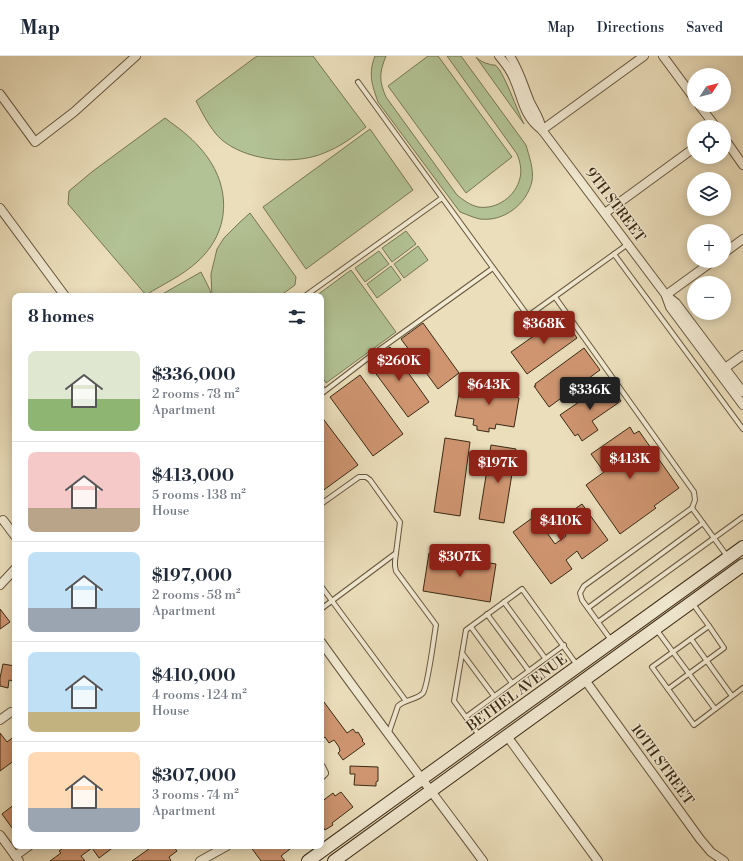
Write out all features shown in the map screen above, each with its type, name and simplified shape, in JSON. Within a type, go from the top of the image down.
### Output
[{"type":"main road","name":"BETHEL AVENUE","points":[[308,861],[743,547]]},
{"type":"main road","points":[[657,628],[670,610],[725,570],[728,566],[728,558]]},
{"type":"main road","name":"BETHEL AVENUE","points":[[334,861],[743,565]]},
{"type":"main road","points":[[585,680],[584,675],[587,669],[637,632],[657,610]]},
{"type":"main road","points":[[510,734],[528,714],[575,677],[578,666]]},
{"type":"street","points":[[1,98],[35,142],[74,112],[136,56]]},
{"type":"street","name":"9TH STREET","points":[[499,56],[507,65],[514,79],[523,105],[534,124],[542,130],[666,295],[676,303],[722,370],[743,405]]},
{"type":"street","name":"9TH STREET","points":[[510,56],[521,76],[529,100],[540,119],[542,130]]},
{"type":"street","points":[[542,130],[644,56]]},
{"type":"street","points":[[663,56],[687,89]]},
{"type":"street","points":[[704,112],[711,120]]},
{"type":"street","points":[[731,148],[743,164]]},
{"type":"street","points":[[605,213],[687,153]]},
{"type":"street","points":[[0,208],[63,293]]},
{"type":"street","points":[[731,248],[743,240]]},
{"type":"street","points":[[666,295],[703,268]]},
{"type":"street","points":[[722,370],[743,355]]},
{"type":"street","name":"9TH STREET","points":[[722,370],[743,392]]},
{"type":"street","points":[[3,520],[12,532]]},
{"type":"street","points":[[0,585],[12,572]]},
{"type":"street","points":[[324,646],[388,735],[432,791],[483,861]]},
{"type":"street","name":"10TH STREET","points":[[585,680],[700,839],[712,852],[724,861]]},
{"type":"street","points":[[0,720],[11,712]]},
{"type":"street","points":[[510,734],[598,861]]},
{"type":"street","points":[[0,835],[17,858],[26,849]]},
{"type":"street","points":[[200,861],[222,849]]},
{"type":"lane","points":[[358,82],[528,316],[628,244]]},
{"type":"lane","points":[[309,293],[442,198]]},
{"type":"lane","points":[[614,254],[743,429]]},
{"type":"lane","points":[[324,391],[493,268]]},
{"type":"lane","points":[[555,297],[694,492],[695,500],[692,508],[584,586],[580,593],[582,600],[612,642]]},
{"type":"lane","points":[[324,502],[359,477],[366,477],[370,480],[400,522],[396,553],[396,571],[436,625],[423,693],[416,698],[406,701],[398,706],[388,735]]},
{"type":"lane","points":[[692,508],[728,558]]},
{"type":"lane","points":[[598,622],[743,517]]},
{"type":"lane","points":[[588,608],[703,523]]},
{"type":"lane","points":[[324,607],[396,553]]},
{"type":"lane","points":[[480,738],[454,701],[466,630],[487,614],[522,589],[578,666]]},
{"type":"lane","points":[[324,590],[406,701]]},
{"type":"lane","points":[[504,602],[545,658]]},
{"type":"lane","points":[[668,689],[724,648],[692,603]]},
{"type":"lane","points":[[487,614],[529,671]]},
{"type":"lane","points":[[471,626],[512,683]]},
{"type":"lane","points":[[709,626],[652,668],[694,725],[743,688]]},
{"type":"lane","points":[[657,628],[715,709]]},
{"type":"lane","points":[[691,639],[732,696]]},
{"type":"lane","points":[[466,717],[564,645]]},
{"type":"lane","points":[[462,653],[494,696]]},
{"type":"green space","points":[[257,56],[313,56],[366,127],[346,142],[330,151],[313,157],[300,159],[287,160],[261,157],[248,154],[226,143],[213,130],[196,101]]},
{"type":"green space","points":[[375,56],[386,56],[381,72],[381,81],[386,97],[457,195],[478,207],[492,206],[499,204],[510,196],[518,185],[521,172],[520,163],[517,154],[447,56],[461,56],[526,145],[532,167],[532,181],[520,204],[513,210],[498,218],[480,219],[460,212],[378,102],[371,74]]},
{"type":"green space","points":[[428,56],[438,56],[512,157],[466,193],[388,86]]},
{"type":"green space","points":[[476,57],[490,65],[495,65],[498,68],[524,124]]},
{"type":"green space","points":[[165,118],[200,148],[210,161],[218,176],[224,206],[222,221],[217,235],[209,249],[185,272],[149,293],[144,293],[68,204],[69,191],[93,171]]},
{"type":"green space","points":[[370,129],[413,190],[306,269],[263,207]]},
{"type":"green space","points":[[250,213],[296,277],[295,285],[284,293],[212,293],[211,274],[217,249],[224,238]]},
{"type":"green space","points":[[406,231],[416,244],[392,262],[382,248]]},
{"type":"green space","points":[[418,246],[428,260],[404,278],[394,264]]},
{"type":"green space","points":[[379,251],[389,264],[365,282],[355,268]]},
{"type":"green space","points":[[391,266],[401,280],[377,298],[367,284]]},
{"type":"green space","points":[[351,270],[396,332],[326,383],[324,380],[324,293],[320,293]]},
{"type":"green space","points":[[201,272],[210,293],[164,293]]},
{"type":"building","points":[[562,316],[577,338],[527,374],[511,352]]},
{"type":"building","points":[[423,323],[459,373],[438,389],[401,339]]},
{"type":"building","points":[[390,347],[429,402],[408,417],[368,363]]},
{"type":"building","points":[[584,348],[600,370],[549,407],[534,386],[536,386],[535,384]]},
{"type":"building","points":[[360,375],[403,434],[373,456],[330,397]]},
{"type":"building","points":[[504,381],[518,383],[516,397],[519,398],[514,427],[496,424],[495,429],[489,428],[489,432],[477,430],[477,426],[473,425],[474,419],[455,416],[460,388],[474,391],[475,387],[503,391]]},
{"type":"building","points":[[608,382],[621,401],[592,421],[598,430],[582,441],[578,434],[575,436],[560,415]]},
{"type":"building","points":[[324,420],[358,465],[324,490]]},
{"type":"building","points":[[630,427],[634,434],[639,431],[679,488],[654,506],[656,508],[620,534],[586,485],[604,472],[591,454]]},
{"type":"building","points":[[445,438],[470,442],[460,516],[434,512]]},
{"type":"building","points":[[491,445],[516,449],[504,523],[479,519]]},
{"type":"building","points":[[582,504],[608,540],[582,559],[577,551],[566,560],[572,569],[551,584],[513,532],[535,516],[555,544],[566,536],[556,522]]},
{"type":"building","points":[[429,553],[496,564],[490,602],[423,591]]},
{"type":"building","points":[[0,609],[10,622],[0,629]]},
{"type":"building","points":[[3,664],[12,666],[12,681],[9,680],[8,688],[0,686]]},
{"type":"building","points":[[324,702],[347,733],[353,729],[356,733],[358,732],[365,744],[343,760],[338,753],[340,751],[339,747],[334,740],[329,743],[325,737],[324,738]]},
{"type":"building","points":[[0,733],[7,742],[12,738],[12,762],[0,771]]},
{"type":"building","points":[[350,766],[378,767],[378,781],[376,782],[376,786],[354,785],[355,774],[350,774]]},
{"type":"building","points":[[341,792],[353,807],[332,823],[333,825],[325,830],[324,800],[333,793],[335,796]]},
{"type":"building","points":[[12,806],[12,828],[2,814]]},
{"type":"building","points":[[62,849],[91,849],[81,856],[85,861],[50,861],[61,853],[59,851]]},
{"type":"building","points":[[93,849],[111,849],[99,858]]},
{"type":"building","points":[[149,849],[175,849],[177,851],[169,857],[171,861],[132,861]]},
{"type":"building","points":[[252,849],[290,849],[281,856],[285,861],[261,861]]}]
